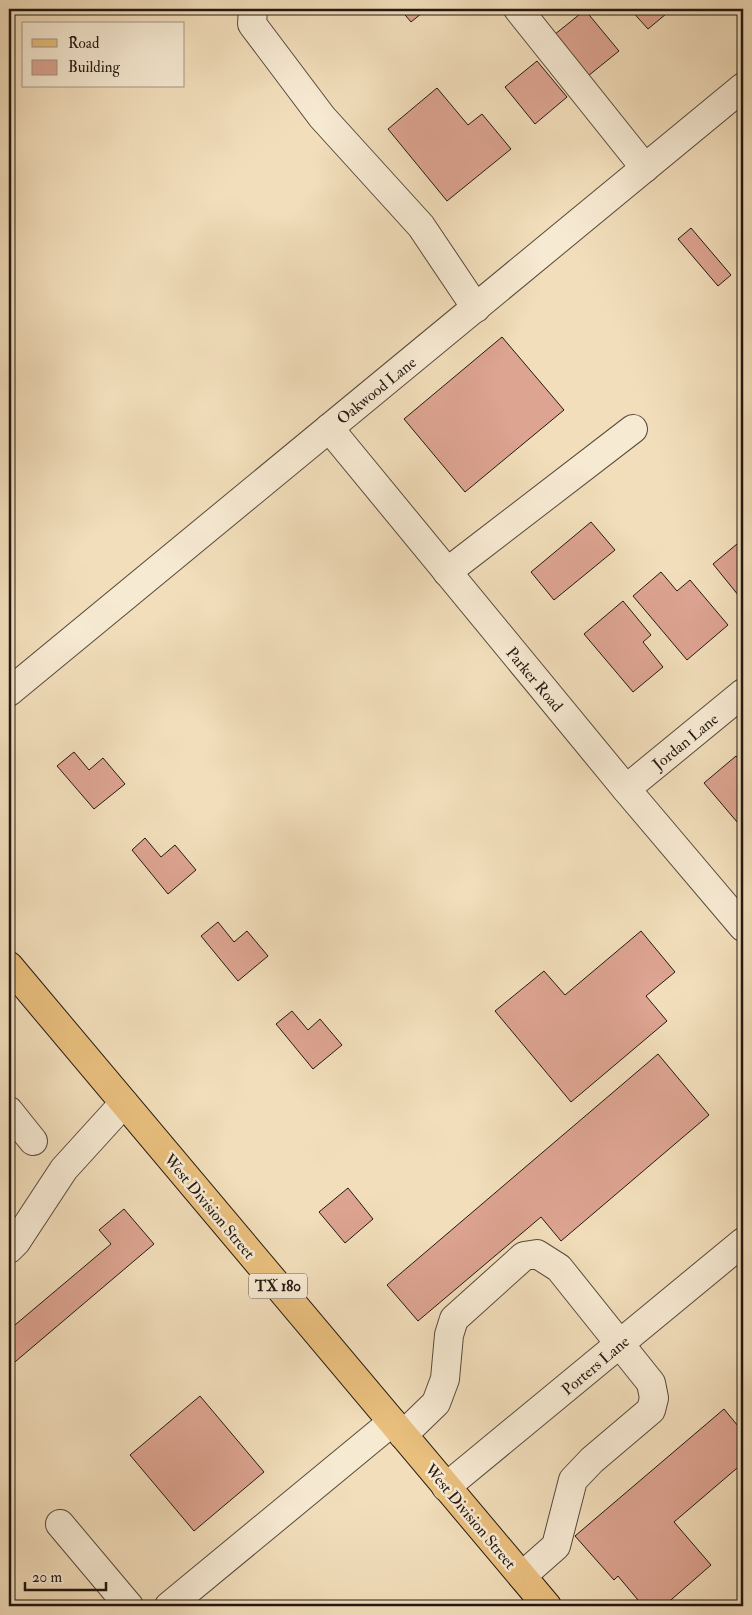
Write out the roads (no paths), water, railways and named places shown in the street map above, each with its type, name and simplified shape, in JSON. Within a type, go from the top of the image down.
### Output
[{"type":"main road","name":"West Division Street","points":[[9,966],[547,1606]]},
{"type":"street","points":[[253,9],[252,24],[322,116],[421,226],[476,308]]},
{"type":"street","points":[[518,9],[645,168]]},
{"type":"street","name":"Oakwood Lane","points":[[9,692],[743,87]]},
{"type":"street","name":"Parker Road","points":[[329,428],[626,789],[743,927]]},
{"type":"street","points":[[447,572],[633,429]]},
{"type":"street","name":"Jordan Lane","points":[[626,789],[743,693]]},
{"type":"street","points":[[9,1249],[16,1242],[64,1169],[124,1103]]},
{"type":"street","points":[[9,1111],[33,1141]]},
{"type":"street","name":"Porters Lane","points":[[446,1487],[743,1242]]},
{"type":"street","points":[[169,1606],[397,1429],[436,1403],[445,1379],[449,1335],[454,1320],[524,1256],[537,1254],[560,1268],[651,1382],[654,1398],[651,1410],[592,1460],[572,1480],[556,1546],[522,1576]]},
{"type":"street","points":[[60,1524],[129,1606]]}]
